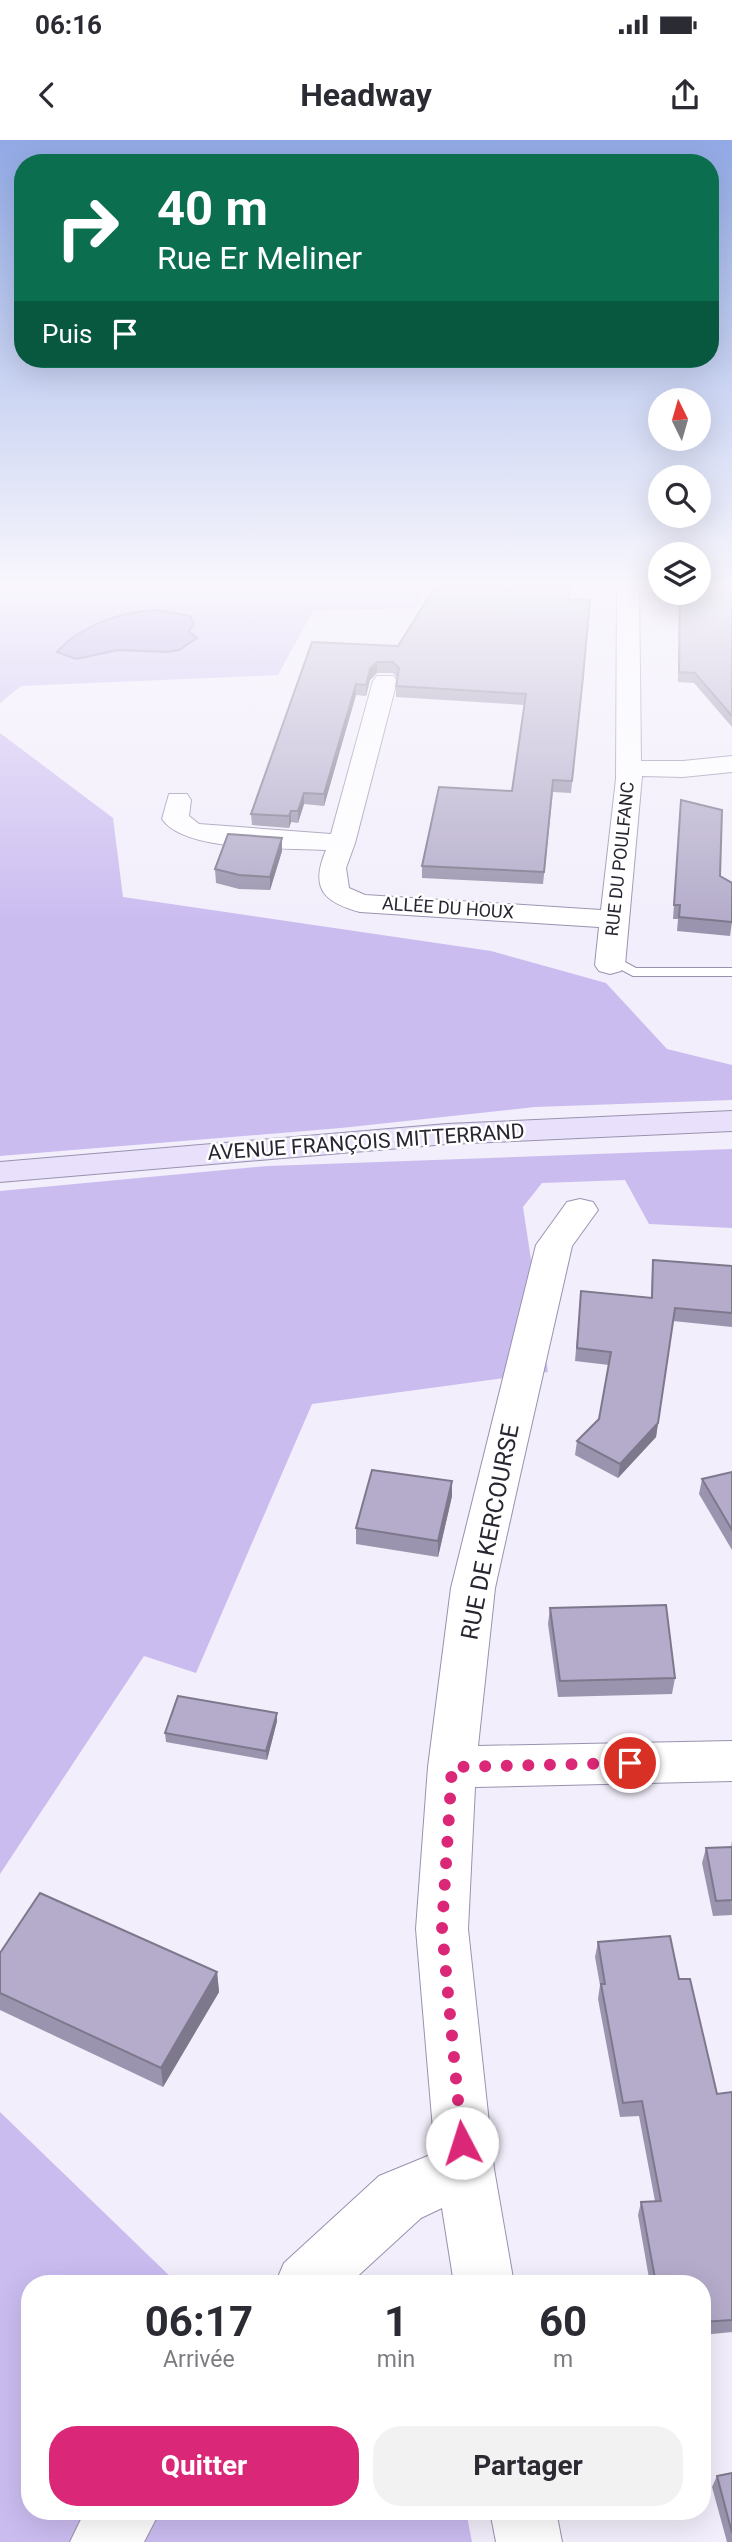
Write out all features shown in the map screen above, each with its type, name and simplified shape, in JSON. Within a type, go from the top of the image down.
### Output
[{"type":"main road","name":"AVENUE FRANÇOIS MITTERRAND","points":[[0,1172],[447,1134],[732,1121]]},
{"type":"street","name":"ALLÉE DU HOUX","points":[[381,696],[342,843],[332,868],[332,882],[336,893],[360,903],[615,919]]},
{"type":"street","name":"RUE DU POULFANC","points":[[610,962],[629,768],[629,696]]},
{"type":"street","points":[[629,768],[683,769],[732,764]]},
{"type":"street","points":[[178,800],[175,819],[190,830],[209,834],[342,843]]},
{"type":"street","name":"RUE DE KERCOURSE","points":[[483,2275],[465,2169],[442,1929],[452,1767],[473,1588],[554,1245],[580,1210]]},
{"type":"street","points":[[452,1767],[732,1761]]},
{"type":"street","points":[[315,2275],[400,2197],[465,2169]]},
{"type":"street","points":[[103,2542],[120,2520]]},
{"type":"street","points":[[525,2520],[529,2542]]},
{"type":"lane","points":[[610,962],[633,972],[732,972]]},
{"type":"shaded area","points":[[0,733],[113,818],[123,897],[491,951],[606,983],[667,1049],[732,1065],[732,1100],[535,1107],[341,1128],[0,1156]]},
{"type":"shaded area","points":[[732,1149],[732,1228],[649,1224],[625,1180],[542,1183],[523,1207],[548,1372],[312,1404],[196,1673],[144,1656],[0,1874],[0,1191],[268,1166]]},
{"type":"shaded area","points":[[0,2112],[169,2275],[21,2275],[21,2520],[468,2520],[472,2542],[0,2542]]},
{"type":"building","points":[[293,696],[352,696],[324,794],[304,793],[298,811],[291,811],[289,816],[251,814]]},
{"type":"building","points":[[526,696],[581,696],[572,781],[553,780],[544,872],[422,866],[439,787],[512,791]]},
{"type":"building","points":[[715,696],[732,696],[732,716]]},
{"type":"building","points":[[681,800],[722,810],[720,876],[732,883],[732,922],[679,917],[680,905],[674,905]]},
{"type":"building","points":[[228,834],[282,838],[270,877],[239,875],[215,869]]},
{"type":"building","points":[[653,1260],[732,1266],[732,1313],[675,1308],[658,1423],[620,1464],[577,1441],[599,1419],[611,1352],[577,1348],[581,1291],[652,1298]]},
{"type":"building","points":[[372,1470],[452,1481],[438,1541],[356,1528]]},
{"type":"building","points":[[732,1472],[732,1530],[702,1479]]},
{"type":"building","points":[[666,1605],[675,1678],[560,1681],[550,1608]]},
{"type":"building","points":[[178,1696],[277,1713],[266,1751],[165,1733]]},
{"type":"building","points":[[732,1847],[732,1900],[716,1901],[706,1848]]},
{"type":"building","points":[[40,1893],[217,1972],[161,2068],[0,1993],[0,1953]]},
{"type":"building","points":[[670,1936],[679,1979],[690,1979],[717,2094],[732,2092],[732,2320],[711,2321],[711,2275],[654,2275],[641,2202],[661,2201],[642,2101],[623,2103],[601,1984],[605,1984],[598,1942]]},
{"type":"building","points":[[732,2473],[732,2533],[717,2476]]},
{"type":"route","points":[[462,2143],[442,1929],[452,1767],[630,1763]]}]
